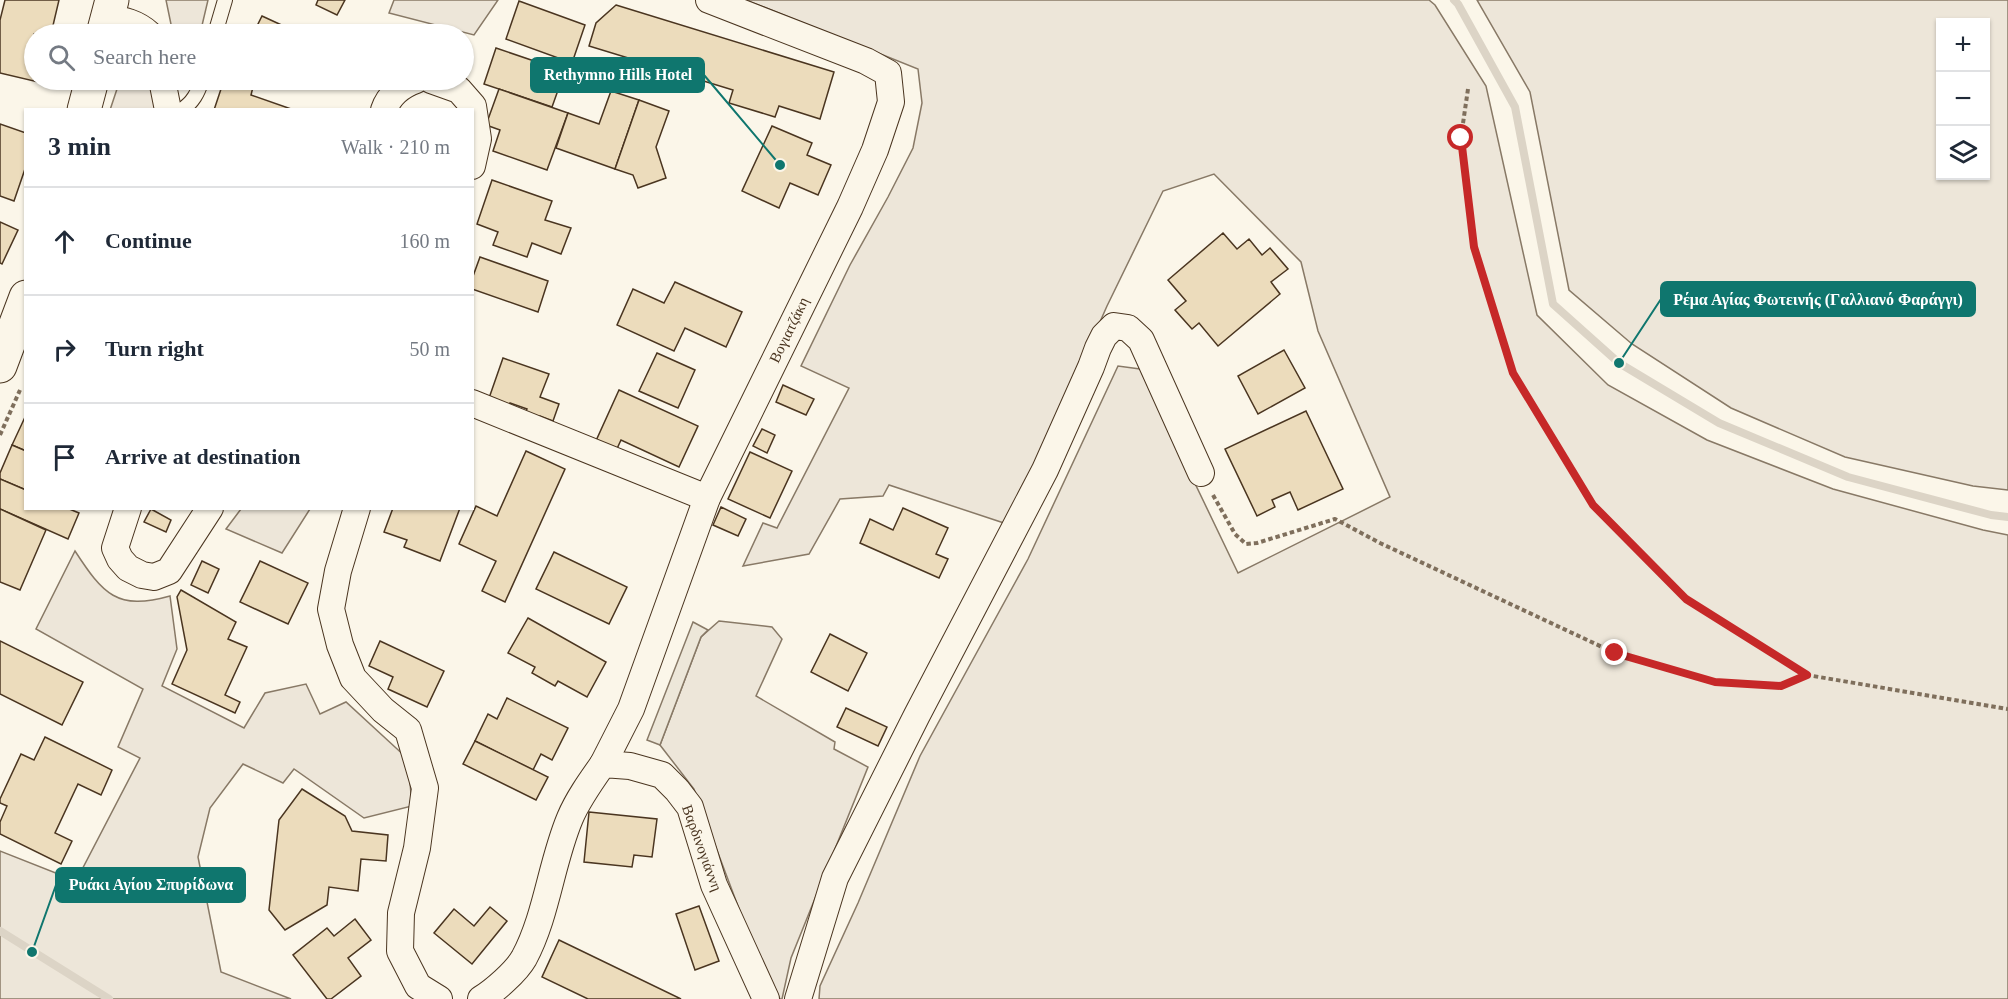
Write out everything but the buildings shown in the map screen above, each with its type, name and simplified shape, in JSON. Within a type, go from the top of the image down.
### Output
[{"type":"main road","points":[[85,108],[89,90]]},
{"type":"main road","points":[[11,375],[24,307]]},
{"type":"street","name":"Βογιατζάκη","points":[[603,764],[631,709],[707,498],[850,207],[875,150],[891,102],[888,73],[866,61],[709,0]]},
{"type":"street","points":[[108,17],[133,24]]},
{"type":"street","points":[[164,90],[168,108]]},
{"type":"street","points":[[385,108],[398,90]]},
{"type":"street","points":[[459,90],[472,108]]},
{"type":"street","points":[[474,117],[478,139],[474,157]]},
{"type":"street","points":[[798,999],[835,878],[1045,470],[1104,336],[1114,326],[1128,328],[1141,340],[1201,473]]},
{"type":"street","points":[[474,404],[707,498]]},
{"type":"street","points":[[127,510],[115,548],[120,559],[128,568],[142,575],[154,577],[169,571],[209,510]]},
{"type":"street","points":[[356,510],[338,571],[331,609],[340,645],[353,678],[383,710],[408,730],[425,788],[417,849],[401,913],[400,951],[418,986],[439,999]]},
{"type":"street","points":[[481,999],[493,992],[523,960],[540,915],[570,818],[603,764]]},
{"type":"street","name":"Βαρδινογιάννη","points":[[603,764],[630,766],[662,775],[677,789],[690,807],[714,885],[766,999]]},
{"type":"lane","points":[[218,24],[225,0]]},
{"type":"lane","points":[[184,108],[199,90]]},
{"type":"path","points":[[1468,89],[1461,138],[1474,247],[1513,373],[1593,505],[1686,599],[1807,675],[2008,710]]},
{"type":"path","points":[[0,435],[11,375]]},
{"type":"path","points":[[1201,473],[1235,534],[1246,544],[1257,543],[1335,519],[1380,543],[1615,653],[1715,682],[1781,686],[1807,675]]},
{"type":"shaded area","points":[[166,0],[208,0],[202,24],[171,24]]},
{"type":"shaded area","points":[[394,0],[498,0],[474,35],[474,24],[432,24],[389,13]]},
{"type":"shaded area","points":[[746,0],[1429,0],[1435,5],[1486,86],[1537,315],[1608,385],[1707,440],[1833,489],[2008,535],[2008,999],[819,999],[820,986],[920,756],[1028,559],[1118,366],[1140,369],[1238,573],[1390,497],[1318,331],[1301,262],[1214,174],[1163,191],[1107,306],[1010,525],[889,485],[883,496],[840,499],[809,554],[743,566],[763,523],[777,528],[849,388],[801,366],[850,265],[913,148],[922,103],[918,69]]},
{"type":"shaded area","points":[[1477,0],[2008,0],[2008,490],[1973,486],[1845,457],[1731,408],[1632,344],[1569,290],[1530,92]]},
{"type":"shaded area","points":[[117,90],[152,90],[156,108],[111,108]]},
{"type":"shaded area","points":[[240,510],[309,510],[282,553],[226,529]]},
{"type":"shaded area","points":[[75,551],[94,578],[113,595],[124,600],[137,601],[170,596],[177,649],[162,686],[244,728],[265,693],[306,684],[320,714],[346,702],[408,759],[412,806],[364,818],[294,769],[283,783],[243,764],[210,808],[198,857],[221,972],[291,999],[0,999],[0,851],[76,881],[140,758],[118,747],[143,689],[36,629]]},
{"type":"shaded area","points":[[719,621],[772,627],[782,639],[756,696],[835,742],[834,749],[868,767],[791,958],[782,999],[750,938],[694,789],[660,745],[701,637]]},
{"type":"shaded area","points":[[693,622],[708,630],[701,637],[660,745],[647,740]]},
{"type":"waterway","points":[[1454,0],[1515,107],[1553,304],[1619,363],[1719,423],[1848,477],[1991,515],[2008,517]]},
{"type":"waterway","points":[[0,931],[109,999]]},
{"type":"place","name":"Rethymno Hills Hotel","points":[[780,165]]},
{"type":"place","name":"Ρέμα Αγίας Φωτεινής (Γαλλιανό Φαράγγι)","points":[[1619,363]]},
{"type":"place","name":"Ρυάκι Αγίου Σπυρίδωνα","points":[[32,952]]},
{"type":"route","points":[[1461,138],[1474,247],[1513,373],[1593,505],[1686,599],[1807,675],[1781,686],[1715,682],[1615,653]]}]
